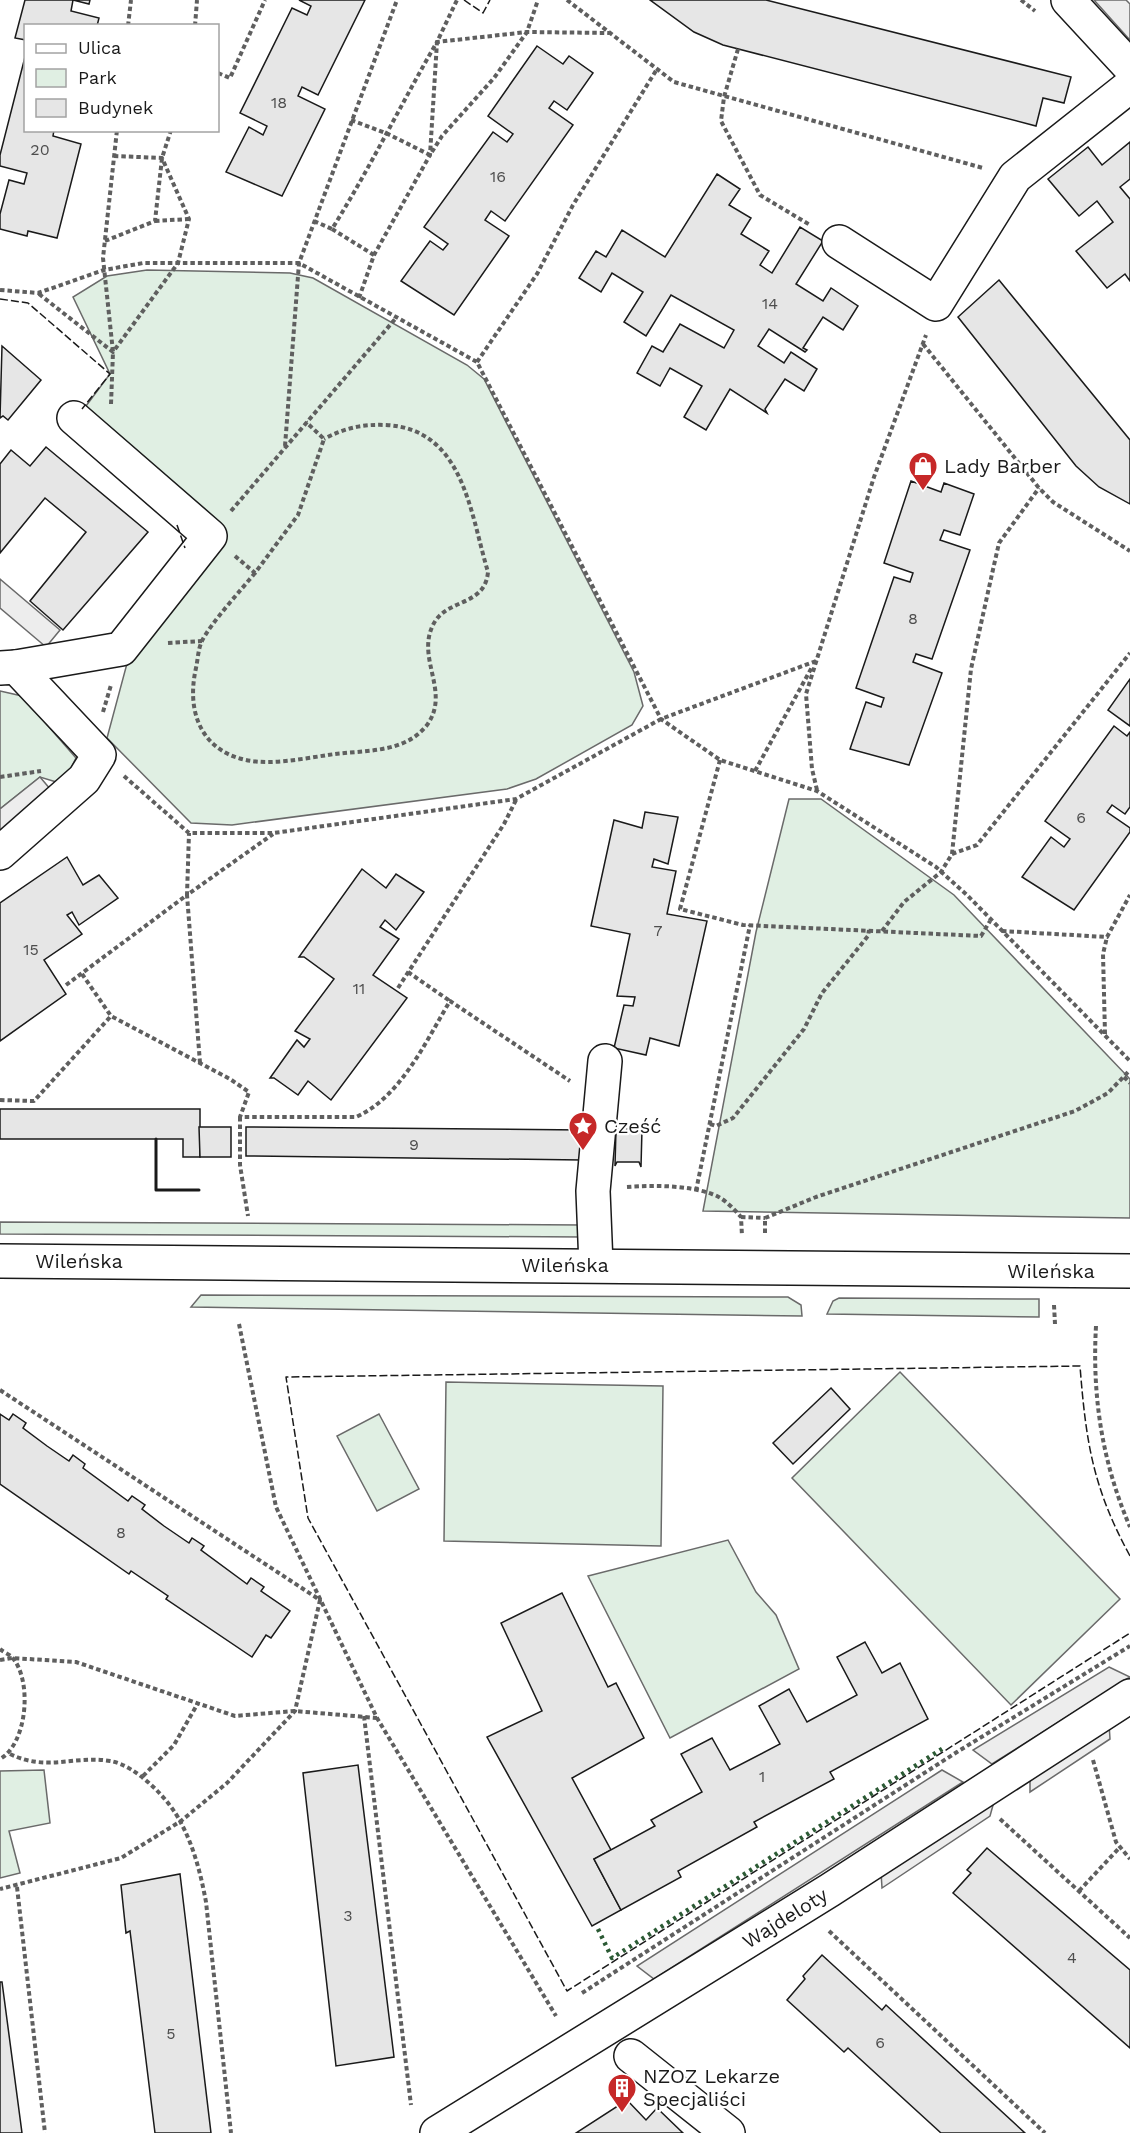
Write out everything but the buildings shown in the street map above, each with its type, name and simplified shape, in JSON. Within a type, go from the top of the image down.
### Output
[{"type":"street","points":[[1068,0],[1130,67]]},
{"type":"street","points":[[839,242],[936,304],[1015,177],[1130,86]]},
{"type":"street","points":[[8,668],[121,649],[210,536],[74,418]]},
{"type":"street","points":[[0,853],[84,779],[99,755],[8,668]]},
{"type":"street","points":[[596,1265],[593,1191],[605,1061]]},
{"type":"street","name":"Wileńska","points":[[0,1261],[1130,1271]]},
{"type":"street","name":"Wajdeloty","points":[[436,2133],[830,1890],[1130,1696]]},
{"type":"street","points":[[631,2056],[728,2133]]},
{"type":"path","points":[[128,24],[130,0]]},
{"type":"path","points":[[195,24],[197,0]]},
{"type":"path","points":[[219,73],[230,78],[265,0]]},
{"type":"path","points":[[285,447],[299,263],[397,0]]},
{"type":"path","points":[[332,229],[388,134],[394,116],[457,0]]},
{"type":"path","points":[[359,298],[374,255],[430,155],[442,136],[494,78],[527,33],[538,0]]},
{"type":"path","points":[[567,0],[674,81],[724,97],[1015,177]]},
{"type":"path","points":[[436,42],[527,33],[610,33]]},
{"type":"path","points":[[430,155],[436,42]]},
{"type":"path","points":[[738,49],[724,97],[721,121],[760,195],[839,242]]},
{"type":"path","points":[[477,362],[537,274],[573,205],[657,69]]},
{"type":"path","points":[[351,120],[388,134],[430,155]]},
{"type":"path","points":[[110,449],[113,352],[104,270],[117,132]]},
{"type":"path","points":[[155,221],[162,158],[170,132]]},
{"type":"path","points":[[114,156],[162,158]]},
{"type":"path","points":[[113,352],[178,263],[189,219],[162,158]]},
{"type":"path","points":[[105,241],[155,221],[189,219]]},
{"type":"path","points":[[314,221],[332,229],[374,255]]},
{"type":"path","points":[[0,290],[38,293],[104,270],[143,263],[299,263],[477,362],[661,718],[720,759],[817,791],[941,872],[1130,1062]]},
{"type":"path","points":[[38,293],[113,352]]},
{"type":"path","points":[[817,791],[812,769],[806,694],[874,477],[936,304]]},
{"type":"path","points":[[255,573],[210,536],[396,318]]},
{"type":"path","points":[[923,343],[1039,488],[1053,502],[1130,551]]},
{"type":"path","points":[[306,423],[324,439]]},
{"type":"path","points":[[354,426],[403,426],[439,445],[459,474],[488,572],[487,581],[483,589],[471,599],[446,608],[429,633],[428,656],[437,700],[435,710],[420,733],[399,746],[267,762],[245,759],[217,747],[202,734],[195,718],[192,686],[202,641],[298,515],[324,439],[354,426]]},
{"type":"path","points":[[882,931],[904,902],[941,872],[952,854],[971,669],[999,543],[1039,488]]},
{"type":"path","points":[[121,649],[97,735],[99,755],[189,833],[274,833],[516,799],[661,718],[816,661]]},
{"type":"path","points":[[952,854],[977,845],[1130,653]]},
{"type":"path","points":[[755,771],[816,661]]},
{"type":"path","points":[[720,759],[680,909],[743,926],[981,936],[990,921]]},
{"type":"path","points":[[398,988],[504,824],[516,799]]},
{"type":"path","points":[[189,833],[187,895],[200,1063]]},
{"type":"path","points":[[66,985],[274,833]]},
{"type":"path","points":[[1105,1036],[1103,954],[1107,937],[1130,895]]},
{"type":"path","points":[[696,1191],[750,925]]},
{"type":"path","points":[[710,1124],[716,1126],[733,1118],[804,1029],[822,993],[868,936],[869,930]]},
{"type":"path","points":[[1001,931],[1107,937]]},
{"type":"path","points":[[408,972],[569,1081],[579,1089],[591,1114],[599,1115]]},
{"type":"path","points":[[82,974],[111,1016],[249,1092],[240,1117],[240,1165],[248,1216]]},
{"type":"path","points":[[240,1117],[356,1117],[371,1111],[383,1101],[408,1067],[450,1001]]},
{"type":"path","points":[[0,1100],[34,1101],[111,1016]]},
{"type":"path","points":[[741,1217],[765,1218],[816,1197],[1075,1111],[1108,1093],[1130,1070]]},
{"type":"path","points":[[1124,1077],[1130,1083]]},
{"type":"path","points":[[593,1191],[643,1186],[713,1194],[729,1204],[741,1217],[742,1241]]},
{"type":"path","points":[[765,1218],[765,1240]]},
{"type":"path","points":[[1054,1301],[1054,1324]]},
{"type":"path","points":[[239,1324],[276,1507],[377,1718],[556,2016]]},
{"type":"path","points":[[1096,1326],[1093,1371],[1102,1443],[1118,1500],[1130,1527]]},
{"type":"path","points":[[0,1390],[320,1600]]},
{"type":"path","points":[[0,1889],[17,1887],[121,1858],[181,1821],[227,1783],[295,1711],[320,1600]]},
{"type":"path","points":[[582,1993],[957,1752],[1130,1646]]},
{"type":"path","points":[[0,1649],[12,1658],[22,1678],[25,1717],[10,1754],[0,1760]]},
{"type":"path","points":[[0,1660],[12,1658],[76,1662],[235,1716],[295,1711],[377,1718]]},
{"type":"path","points":[[143,1776],[174,1745],[198,1703]]},
{"type":"path","points":[[364,1716],[411,2105]]},
{"type":"path","points":[[10,1754],[28,1763],[111,1761],[143,1776],[181,1821],[200,1870],[206,1902],[231,2133]]},
{"type":"path","points":[[1092,1757],[1116,1842],[1130,1859]]},
{"type":"path","points":[[999,1818],[1130,1938]]},
{"type":"path","points":[[1079,1891],[1120,1847]]},
{"type":"path","points":[[17,1887],[45,2133]]},
{"type":"path","points":[[828,1930],[1045,2133]]},
{"type":"green space","points":[[147,270],[290,273],[313,278],[467,365],[484,379],[634,672],[643,706],[632,725],[536,779],[507,789],[232,825],[191,823],[107,738],[129,656],[226,537],[83,410],[110,374],[73,297],[107,276]]},
{"type":"green space","points":[[0,691],[22,696],[76,758],[63,784],[40,777],[0,809]]},
{"type":"green space","points":[[789,799],[821,799],[954,895],[1130,1079],[1130,1218],[703,1211],[756,932]]},
{"type":"green space","points":[[0,1222],[582,1225],[582,1237],[0,1234]]},
{"type":"green space","points":[[201,1295],[788,1297],[801,1305],[802,1316],[191,1307]]},
{"type":"green space","points":[[839,1298],[1039,1299],[1039,1317],[827,1314],[833,1301]]},
{"type":"green space","points":[[900,1372],[1120,1599],[1011,1705],[792,1478]]},
{"type":"green space","points":[[446,1382],[663,1386],[661,1546],[444,1541]]},
{"type":"green space","points":[[379,1414],[419,1489],[377,1511],[337,1436]]},
{"type":"green space","points":[[728,1540],[756,1592],[776,1615],[799,1669],[670,1738],[588,1576]]},
{"type":"green space","points":[[44,1770],[50,1823],[9,1831],[20,1873],[0,1878],[0,1771]]},
{"type":"shaded area","points":[[1094,0],[1126,0],[1130,4],[1130,40]]},
{"type":"shaded area","points":[[0,579],[60,630],[46,647],[0,608]]},
{"type":"shaded area","points":[[40,777],[56,796],[0,842],[0,809]]},
{"type":"shaded area","points":[[1109,1667],[1130,1677],[992,1764],[973,1750]]},
{"type":"shaded area","points":[[1109,1723],[1110,1739],[1030,1792],[1030,1773]]},
{"type":"shaded area","points":[[942,1770],[963,1782],[654,1979],[637,1966]]},
{"type":"shaded area","points":[[995,1798],[990,1816],[882,1888],[881,1872]]},
{"type":"hedge","points":[[598,1929],[612,1958],[945,1747]]},
{"type":"fence","points":[[464,0],[483,13],[490,0]]},
{"type":"fence","points":[[0,299],[28,303],[110,374],[82,409]]},
{"type":"fence","points":[[177,525],[185,548]]},
{"type":"fence","points":[[1130,1556],[1107,1508],[1093,1464],[1085,1419],[1080,1366],[286,1377],[308,1518],[567,1991],[1130,1633]]},
{"type":"wall","points":[[156,1139],[156,1190],[199,1190]]},
{"type":"place","name":"Lady Barber","points":[[923,492]]},
{"type":"place","name":"Cześć","points":[[583,1152]]},
{"type":"place","name":"NZOZ Lekarze Specjaliści","points":[[622,2114]]}]
